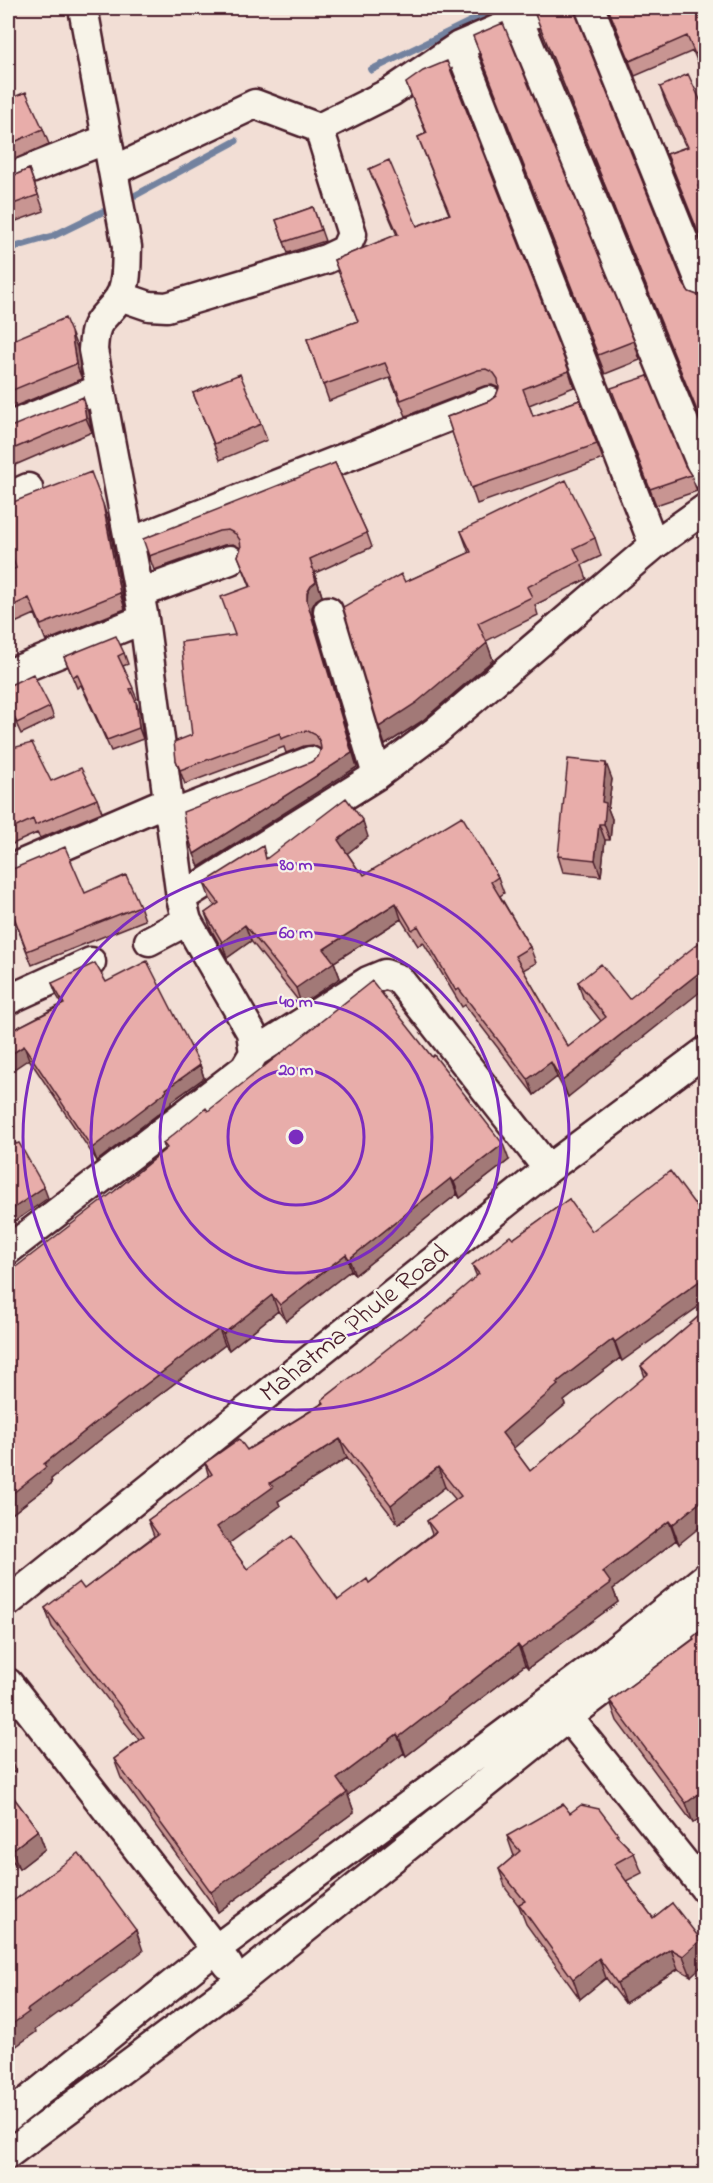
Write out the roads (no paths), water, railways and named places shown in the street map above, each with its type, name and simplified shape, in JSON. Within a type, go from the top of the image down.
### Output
[{"type":"street","points":[[83,8],[127,247],[126,272],[120,296],[94,328],[93,350],[142,606],[168,808],[184,910],[251,1032],[254,1053]]},
{"type":"street","points":[[113,171],[255,104],[319,128],[391,92],[459,46],[548,8]]},
{"type":"street","points":[[590,8],[705,296]]},
{"type":"street","points":[[519,21],[705,476]]},
{"type":"street","points":[[459,46],[654,545]]},
{"type":"street","points":[[120,296],[149,306],[167,307],[326,259],[345,250],[352,234],[319,128]]},
{"type":"street","points":[[8,178],[107,139]]},
{"type":"street","points":[[8,427],[100,389]]},
{"type":"street","points":[[130,542],[489,400]]},
{"type":"street","points":[[149,941],[184,910],[436,731],[654,545],[705,508]]},
{"type":"street","points":[[8,674],[230,560]]},
{"type":"street","points":[[328,611],[377,775]]},
{"type":"street","points":[[8,870],[168,808],[310,761]]},
{"type":"street","points":[[8,1000],[91,962]]},
{"type":"street","points":[[8,1250],[246,1068],[254,1053],[368,981],[385,974],[399,979],[548,1169]]},
{"type":"street","name":"Mahatma Phule Road","points":[[8,1602],[548,1169],[705,1051]]},
{"type":"street","points":[[8,2118],[216,1949],[602,1661],[705,1577]]},
{"type":"street","points":[[8,2154],[240,1980],[568,1717],[705,1612]]},
{"type":"street","points":[[8,1683],[240,1980]]},
{"type":"street","points":[[568,1717],[705,1890]]},
{"type":"waterway","points":[[371,70],[498,8]]},
{"type":"waterway","points":[[136,195],[236,141]]},
{"type":"waterway","points":[[8,249],[53,236],[102,212]]}]
